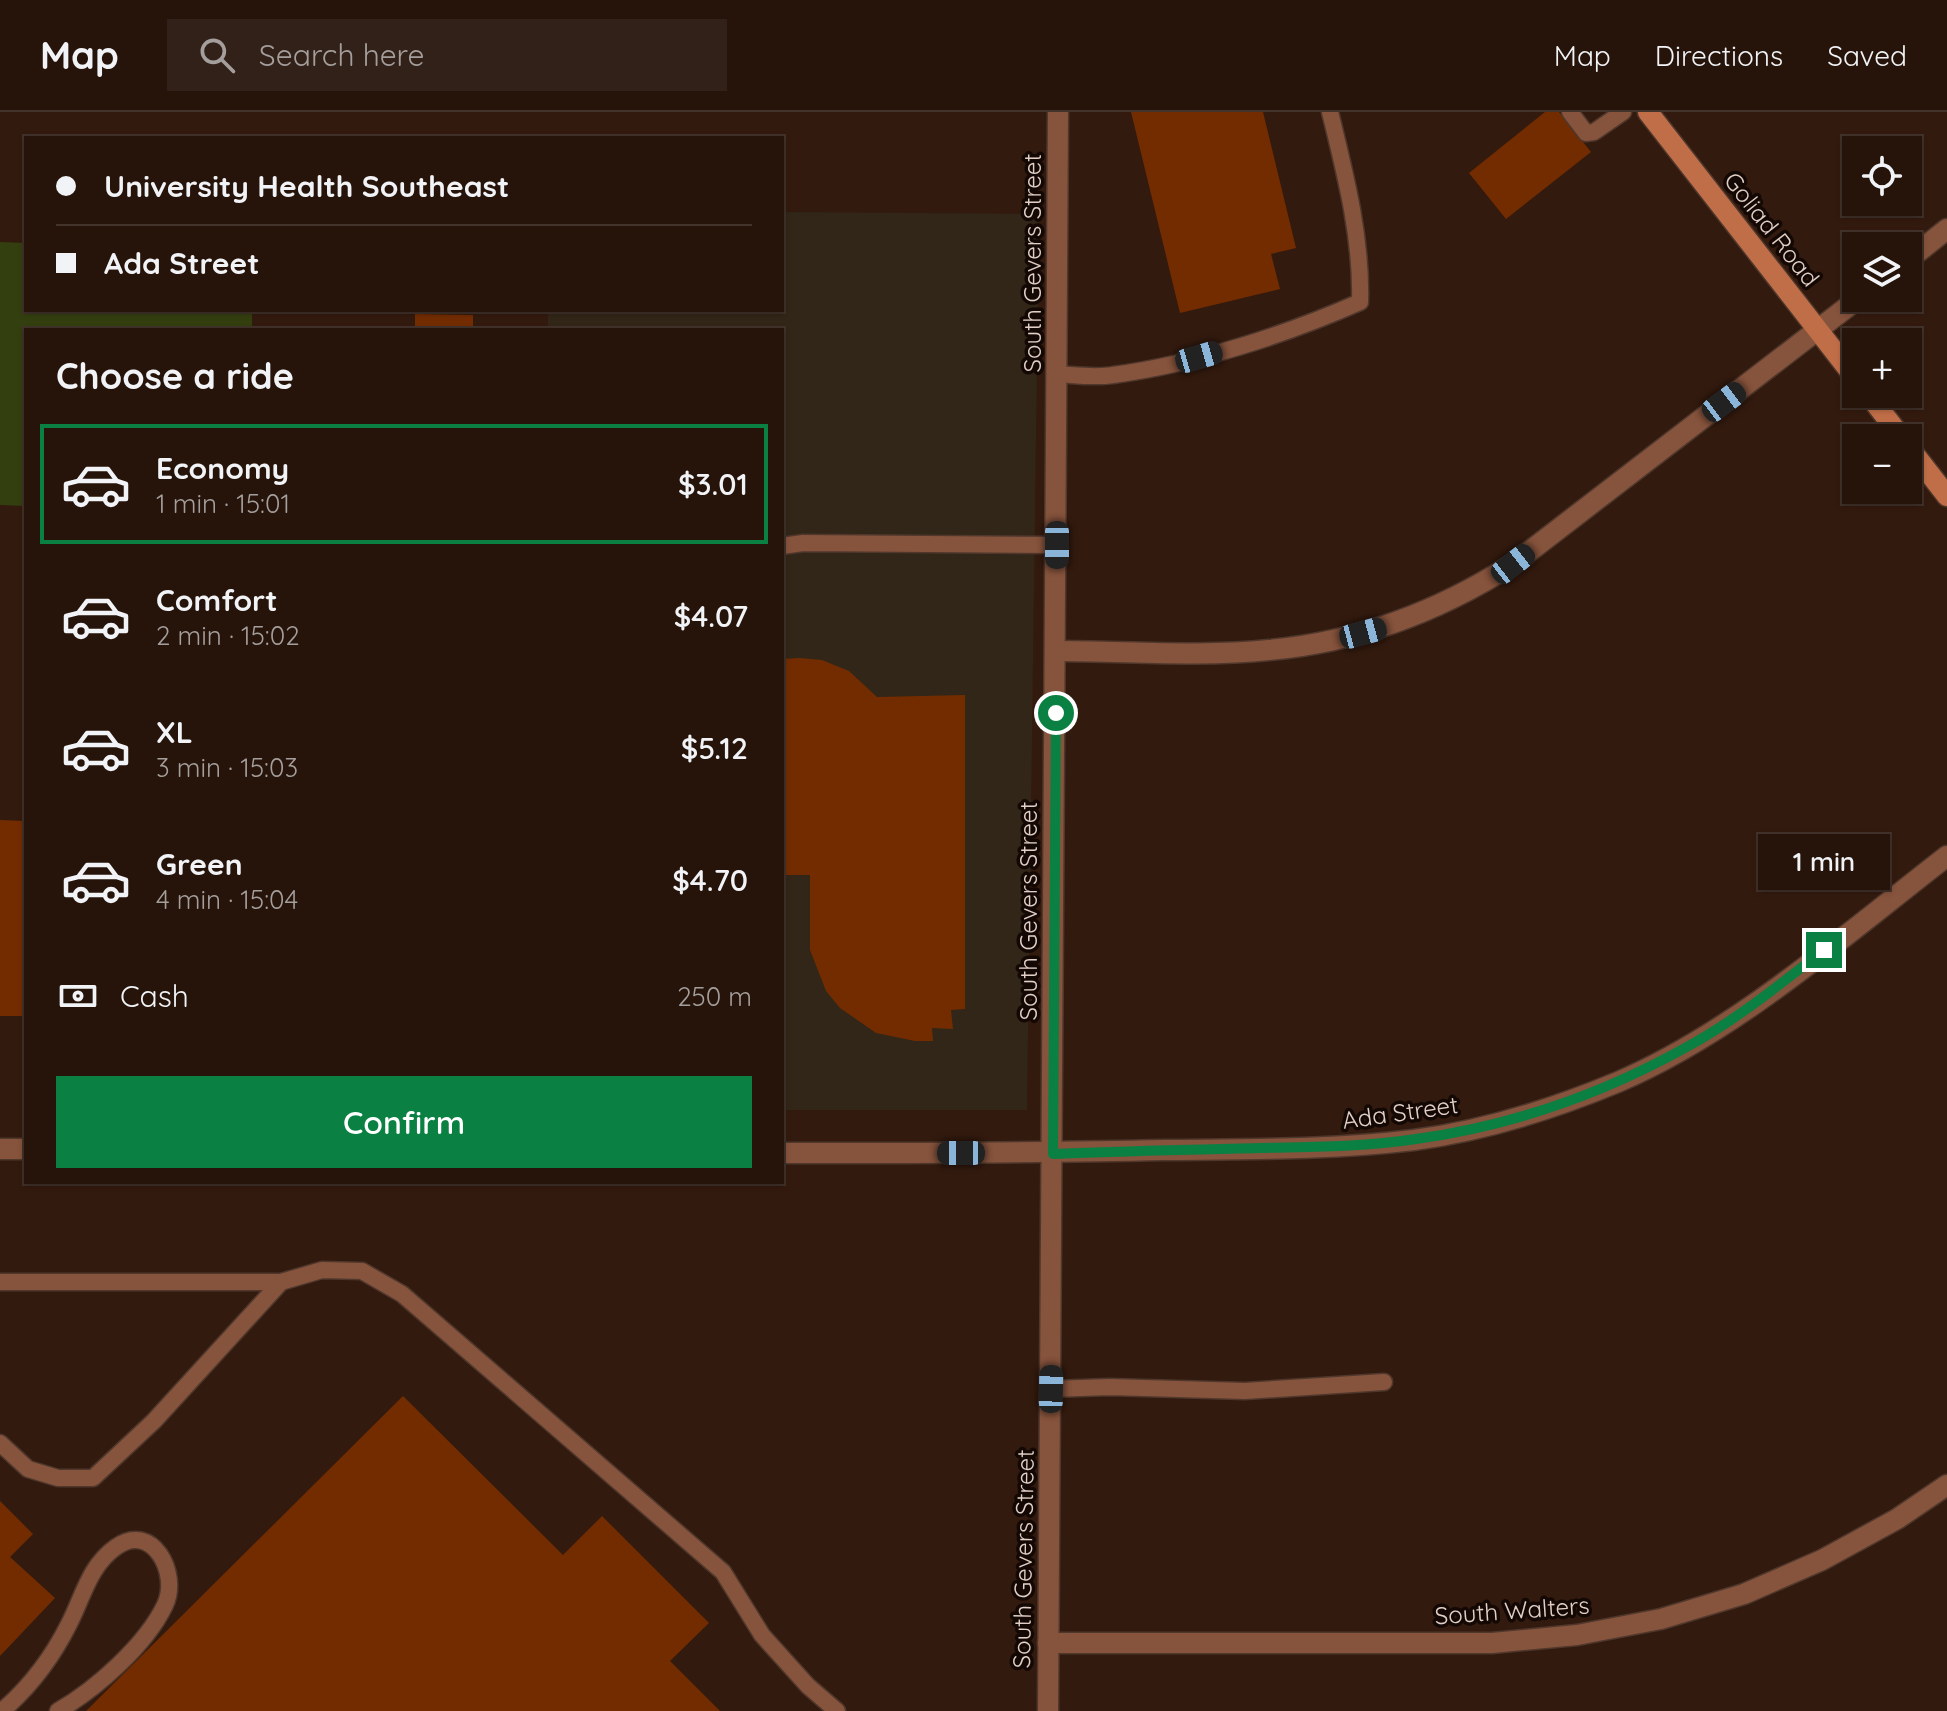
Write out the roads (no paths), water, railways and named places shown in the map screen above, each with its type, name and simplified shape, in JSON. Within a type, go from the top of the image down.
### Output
[{"type":"main road","name":"Goliad Road","points":[[1652,113],[1842,361]]},
{"type":"main road","points":[[1879,408],[1891,424]]},
{"type":"main road","points":[[1922,464],[1947,496]]},
{"type":"street","name":"South Gevers Street","points":[[1048,1711],[1058,112]]},
{"type":"street","points":[[1922,249],[1947,229]]},
{"type":"street","points":[[1056,651],[1270,650],[1340,639],[1386,627],[1431,610],[1513,564],[1842,311]]},
{"type":"street","name":"Ada Street","points":[[784,1153],[1053,1154],[1341,1147],[1417,1139],[1477,1127],[1550,1108],[1620,1081],[1687,1048],[1750,1007],[1947,856]]},
{"type":"street","points":[[0,1149],[24,1149]]},
{"type":"street","name":"South Walters","points":[[1048,1643],[1492,1643],[1577,1635],[1661,1619],[1744,1594],[1822,1560],[1897,1519],[1947,1485]]},
{"type":"lane","points":[[1057,374],[1111,376],[1199,357],[1303,327],[1360,302],[1361,268],[1344,167],[1330,112]]},
{"type":"lane","points":[[1570,112],[1586,133],[1594,132],[1623,112]]},
{"type":"lane","points":[[784,546],[803,543],[1057,545]]},
{"type":"lane","points":[[0,1282],[281,1282],[322,1270],[362,1271],[402,1294],[723,1572],[762,1635],[808,1686],[837,1711]]},
{"type":"lane","points":[[0,1443],[28,1469],[58,1478],[93,1478],[154,1421],[281,1282]]},
{"type":"lane","points":[[1051,1389],[1110,1387],[1245,1391],[1384,1382]]},
{"type":"lane","points":[[2,1711],[36,1680],[70,1623],[78,1599],[98,1563],[118,1545],[140,1540],[151,1545],[161,1554],[168,1569],[170,1591],[165,1605],[145,1637],[134,1648],[75,1701],[58,1711]]}]
